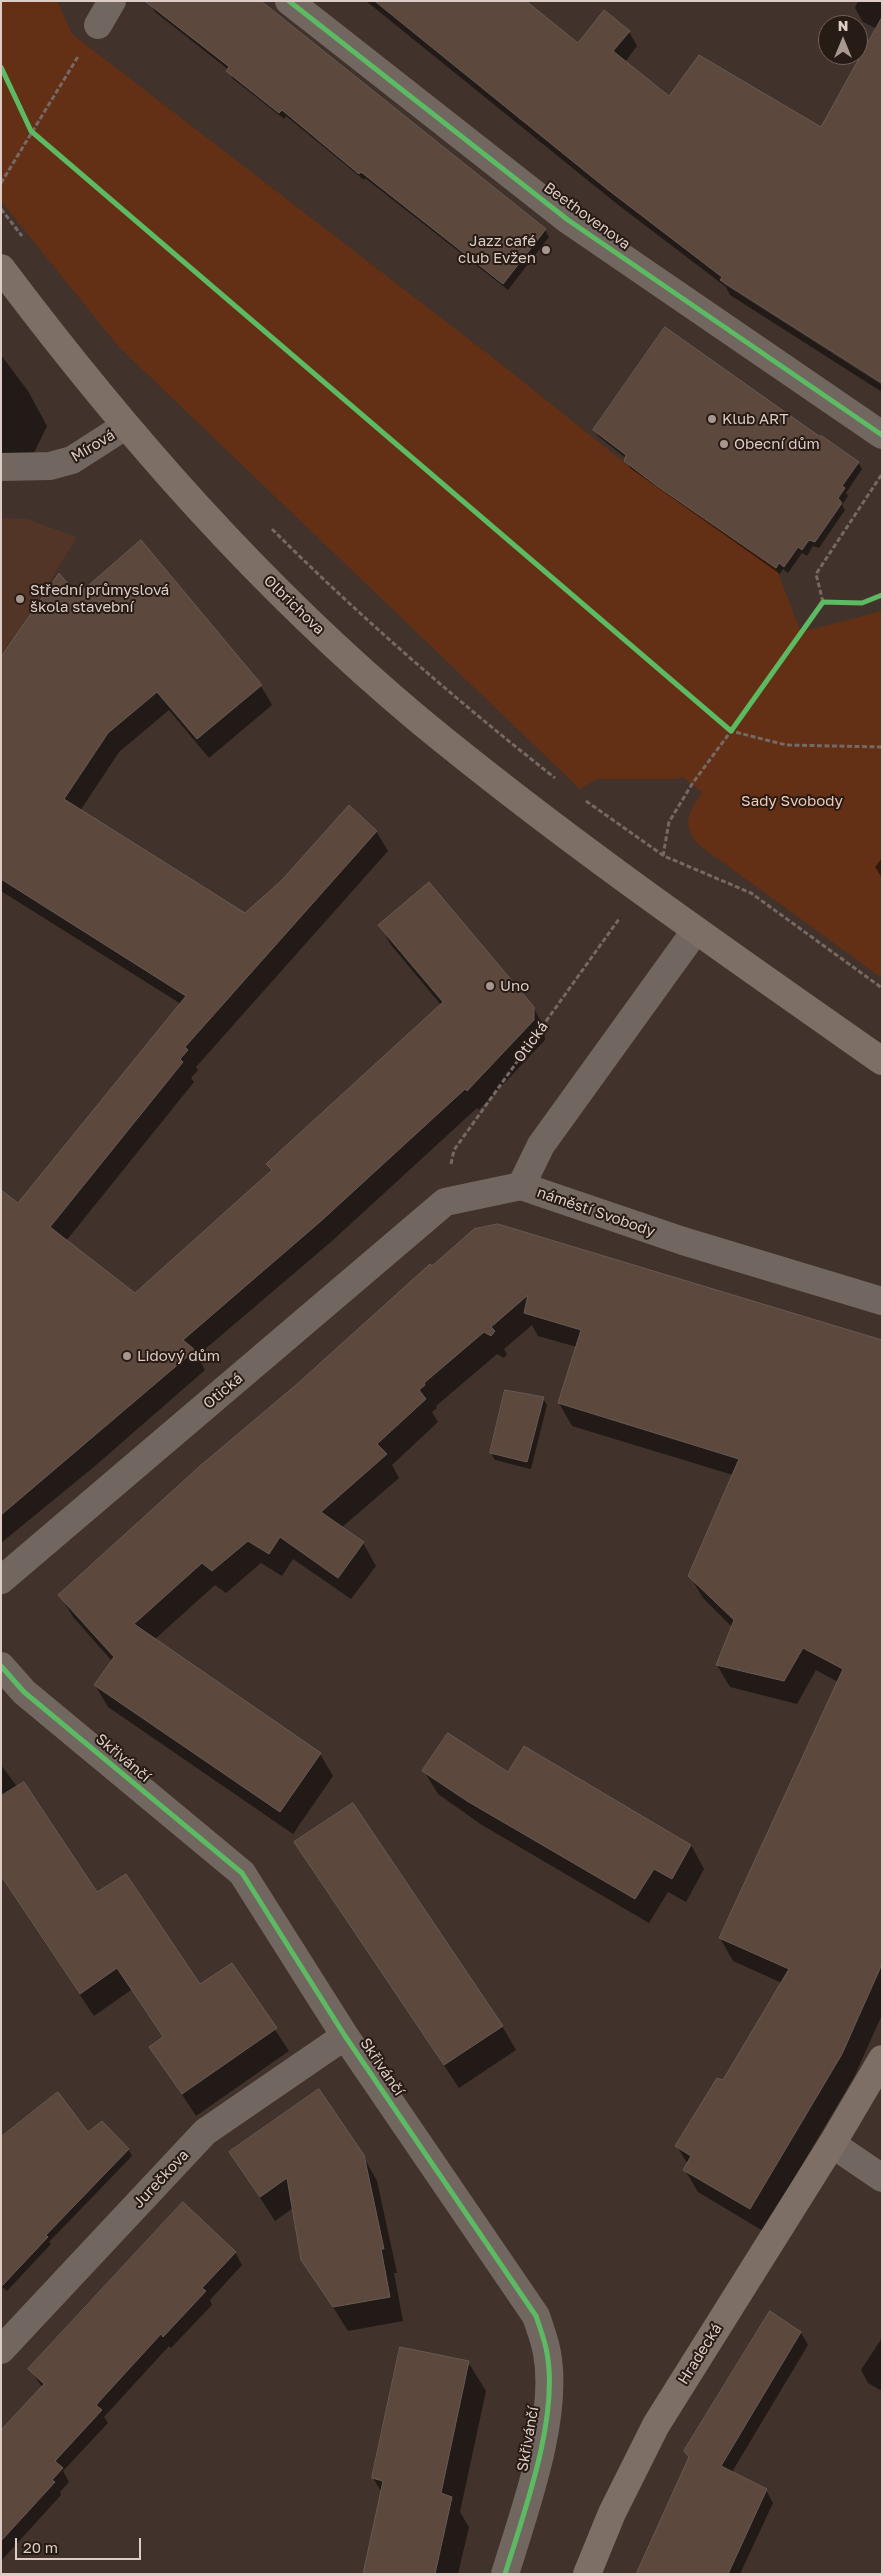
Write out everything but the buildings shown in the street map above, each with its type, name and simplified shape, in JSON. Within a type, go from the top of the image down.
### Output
[{"type":"main road","name":"Olbrichova","points":[[1,268],[69,359],[125,426],[183,492],[274,586],[346,655],[482,771],[639,890]]},
{"type":"main road","points":[[639,890],[882,1061]]},
{"type":"main road","name":"Hradecká","points":[[586,2574],[612,2513],[656,2425],[832,2144],[882,2058]]},
{"type":"street","points":[[98,25],[112,1]]},
{"type":"street","name":"Beethovenova","points":[[289,1],[568,220],[882,435]]},
{"type":"street","name":"Mírová","points":[[1,467],[50,466],[72,460],[125,426]]},
{"type":"street","name":"náměstí Svobody","points":[[696,930],[541,1145],[522,1186],[674,1238],[882,1302]]},
{"type":"street","name":"Otická","points":[[1,1580],[445,1202],[522,1186]]},
{"type":"street","name":"Skřivánčí","points":[[1,1666],[24,1692],[242,1873],[345,2036],[536,2316],[543,2338],[548,2370],[546,2418],[530,2494],[505,2574]]},
{"type":"street","name":"Jurečkova","points":[[1,2350],[205,2132],[345,2036]]},
{"type":"street","points":[[832,2144],[882,2178]]},
{"type":"path","points":[[1,183],[98,25]]},
{"type":"path","points":[[27,124],[31,132],[38,138]]},
{"type":"path","points":[[1,209],[25,241]]},
{"type":"path","points":[[818,610],[823,602],[816,574],[882,474]]},
{"type":"path","points":[[265,522],[385,637],[498,734],[559,781]]},
{"type":"path","points":[[823,602],[833,602]]},
{"type":"path","points":[[664,856],[669,822],[692,784],[737,723]]},
{"type":"path","points":[[724,725],[732,731],[786,745],[882,747]]},
{"type":"path","points":[[583,799],[664,856],[752,893],[882,988]]},
{"type":"shaded area","name":"Střední průmyslová škola stavební","points":[[1,518],[27,519],[77,537],[1,661]]},
{"type":"green space","name":"Sady Svobody","points":[[1,1],[57,1],[72,34],[501,364],[626,464],[776,568],[801,632],[882,611],[882,978],[699,845],[690,831],[688,819],[702,792],[683,777],[677,779],[597,779],[580,789],[118,346],[1,201]]},
{"type":"cycle path","points":[[289,1],[568,220],[882,435]]},
{"type":"cycle path","points":[[1,67],[31,131],[731,731],[823,602],[862,603],[882,595]]},
{"type":"cycle path","points":[[1,1666],[24,1692],[242,1873],[345,2036],[536,2316],[547,2353],[549,2379],[548,2406],[538,2465],[505,2574]]},
{"type":"place","name":"Jazz café club Evžen","points":[[546,250]]},
{"type":"place","name":"Klub ART","points":[[712,419]]},
{"type":"place","name":"Obecní dům","points":[[724,444]]},
{"type":"place","name":"Střední průmyslová škola stavební","points":[[20,599]]},
{"type":"place","name":"Uno","points":[[490,986]]},
{"type":"place","name":"Lidový dům","points":[[127,1356]]}]
